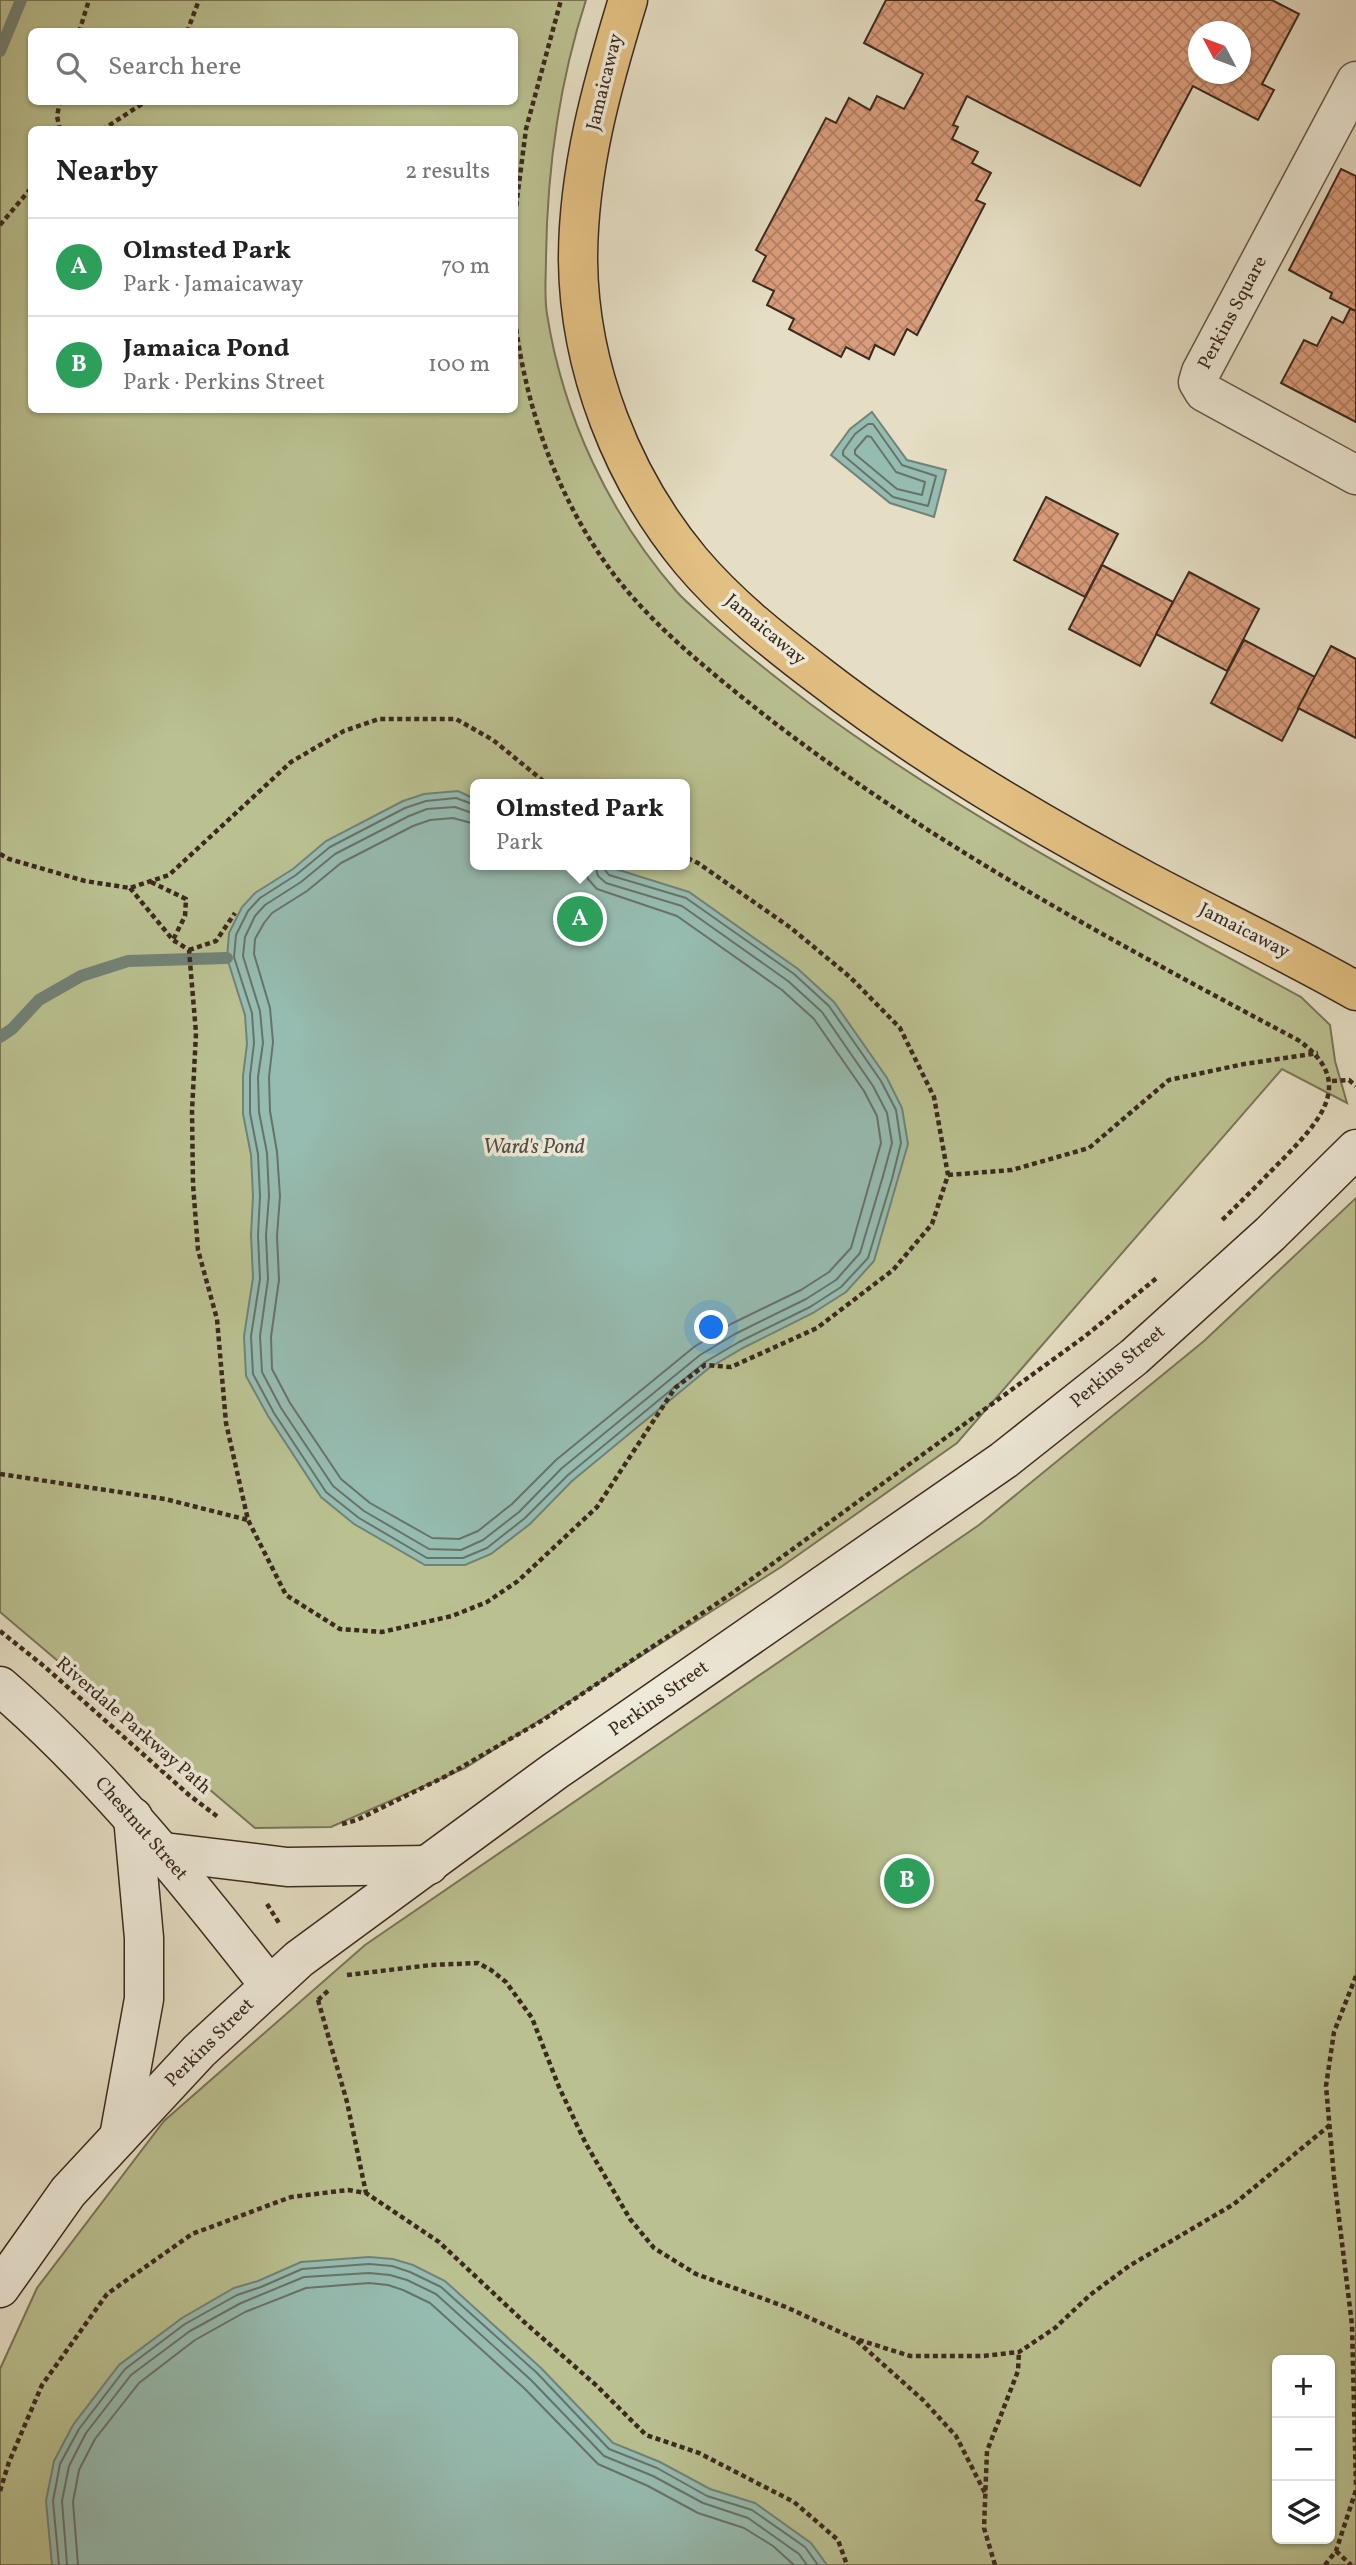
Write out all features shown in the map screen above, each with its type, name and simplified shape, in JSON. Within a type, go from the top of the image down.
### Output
[{"type":"highway","name":"Jamaicaway","points":[[628,0],[597,110],[583,181],[578,260],[581,305],[593,368],[615,434],[642,491],[673,536],[709,581],[741,612],[885,724],[1086,847],[1356,991]]},
{"type":"main road","name":"Perkins Square","points":[[1356,81],[1201,372],[1199,382],[1204,393],[1356,475]]},
{"type":"main road","name":"Perkins Street","points":[[0,2288],[68,2192],[199,2051],[299,1959],[555,1771],[1004,1460],[1133,1357],[1270,1234],[1356,1149]]},
{"type":"main road","name":"Chestnut Street","points":[[0,1686],[38,1719],[133,1817],[269,1985]]},
{"type":"main road","points":[[119,2137],[141,2025],[145,1969],[133,1817]]},
{"type":"main road","points":[[164,1852],[298,1867],[429,1865]]},
{"type":"path","points":[[80,28],[89,0]]},
{"type":"path","points":[[188,28],[199,0]]},
{"type":"path","points":[[518,192],[526,129],[561,0]]},
{"type":"path","points":[[59,105],[57,116],[59,126]]},
{"type":"path","points":[[108,126],[140,105]]},
{"type":"path","points":[[0,225],[28,192]]},
{"type":"path","points":[[0,854],[85,881],[130,888],[169,875],[291,762],[344,731],[379,719],[456,719],[493,740],[541,779]]},
{"type":"path","points":[[189,950],[196,1033],[192,1111],[193,1184],[198,1250],[217,1320],[226,1423],[248,1520],[286,1595],[340,1629],[382,1632],[453,1616],[487,1602],[518,1581],[597,1507],[675,1388],[705,1365],[731,1367],[817,1328],[893,1270],[932,1224],[948,1175],[934,1097],[900,1028],[849,977],[791,928],[690,859]]},
{"type":"path","points":[[150,881],[186,899],[186,916],[173,940]]},
{"type":"path","points":[[130,888],[173,940],[189,950]]},
{"type":"path","points":[[189,950],[216,941],[235,913]]},
{"type":"path","points":[[948,1175],[1012,1170],[1089,1148],[1169,1080],[1244,1064],[1318,1053]]},
{"type":"path","points":[[1218,1224],[1313,1129],[1329,1105],[1332,1081],[1349,1080],[1356,1086]]},
{"type":"path","points":[[335,1826],[357,1821],[446,1776],[554,1713],[731,1594],[1084,1336],[1163,1273]]},
{"type":"path","points":[[0,1474],[165,1499],[248,1520]]},
{"type":"path","name":"Riverdale Parkway Path","points":[[0,1631],[45,1667],[189,1795],[227,1822]]},
{"type":"path","points":[[345,1975],[431,1965],[478,1963],[491,1970],[506,1982],[532,2018],[559,2087],[586,2144],[630,2218],[654,2248],[696,2274],[786,2306],[853,2338],[910,2356],[983,2356],[1019,2352],[1055,2328],[1090,2295],[1129,2266],[1234,2204],[1329,2125]]},
{"type":"path","points":[[1325,2565],[1336,2551],[1356,2489],[1352,2325],[1326,2086],[1334,2032],[1356,1976]]},
{"type":"path","points":[[318,2000],[336,1983]]},
{"type":"path","points":[[316,1992],[347,2102],[366,2193]]},
{"type":"path","points":[[0,2491],[9,2462],[42,2385],[107,2294],[192,2234],[291,2197],[348,2190],[366,2193],[439,2242],[597,2386],[646,2435],[699,2453],[794,2502],[838,2540],[847,2565]]},
{"type":"path","points":[[853,2338],[923,2400],[956,2436],[985,2493]]},
{"type":"path","points":[[995,2565],[984,2528],[987,2451],[1018,2371],[1019,2352]]},
{"type":"path","points":[[1336,2551],[1351,2565]]},
{"type":"green space","points":[[0,0],[586,0],[568,63],[556,128],[547,226],[546,307],[554,352],[577,426],[592,462],[630,530],[677,592],[692,606],[770,673],[867,745],[988,822],[1112,894],[1301,997],[1330,1025],[1335,1061],[1347,1103],[1282,1069],[957,1443],[781,1567],[465,1768],[331,1827],[255,1828],[0,1612]]},
{"type":"green space","points":[[1356,1198],[1356,2565],[0,2565],[0,2369],[37,2288],[164,2121],[365,1945],[979,1525],[1204,1341]]},
{"type":"water","points":[[872,412],[907,460],[946,470],[934,517],[890,503],[831,455],[850,429]]},
{"type":"water","name":"Ward's Pond","points":[[458,791],[470,797],[470,870],[619,870],[689,892],[798,969],[834,1002],[887,1078],[902,1108],[908,1144],[874,1261],[846,1292],[813,1313],[709,1368],[572,1481],[530,1524],[491,1554],[465,1565],[425,1565],[354,1524],[321,1497],[268,1416],[246,1376],[244,1336],[253,1278],[253,1196],[251,1155],[243,1114],[243,1076],[247,1044],[245,1015],[227,958],[229,933],[242,907],[255,893],[293,869],[326,841],[403,801],[424,794]]},
{"type":"water","points":[[369,2257],[393,2259],[413,2265],[445,2281],[541,2368],[613,2443],[660,2462],[710,2489],[755,2503],[811,2543],[827,2565],[52,2565],[46,2501],[54,2461],[73,2425],[119,2365],[182,2318],[234,2288],[258,2281],[301,2262]]},
{"type":"building","points":[[886,0],[1272,0],[1299,14],[1262,84],[1274,90],[1258,120],[1193,86],[1140,186],[967,96],[953,125],[958,127],[952,139],[978,152],[972,163],[991,173],[976,200],[985,204],[917,335],[907,329],[894,355],[875,345],[869,359],[846,347],[841,357],[789,329],[794,319],[767,305],[774,291],[753,281],[766,256],[756,250],[826,118],[836,123],[849,98],[870,110],[877,96],[904,109],[923,74],[864,43]]},
{"type":"building","points":[[1341,169],[1356,176],[1356,311],[1330,298],[1332,293],[1289,270]]},
{"type":"building","points":[[1350,309],[1356,311],[1356,422],[1281,383],[1304,340],[1317,346],[1332,317],[1343,323]]},
{"type":"building","points":[[1046,497],[1118,534],[1085,597],[1014,560]]},
{"type":"building","points":[[1102,565],[1173,602],[1140,666],[1069,629]]},
{"type":"building","points":[[1189,572],[1259,609],[1227,671],[1156,634]]},
{"type":"building","points":[[1244,640],[1315,677],[1282,741],[1211,703]]},
{"type":"building","points":[[1331,646],[1356,659],[1356,738],[1298,708]]},
{"type":"waterway","points":[[0,51],[21,0]]},
{"type":"waterway","points":[[0,1037],[12,1029],[39,1000],[81,976],[128,961],[227,958]]},
{"type":"place","name":"Olmsted Park","points":[[580,919]]},
{"type":"place","name":"Jamaica Pond","points":[[907,1881]]}]
